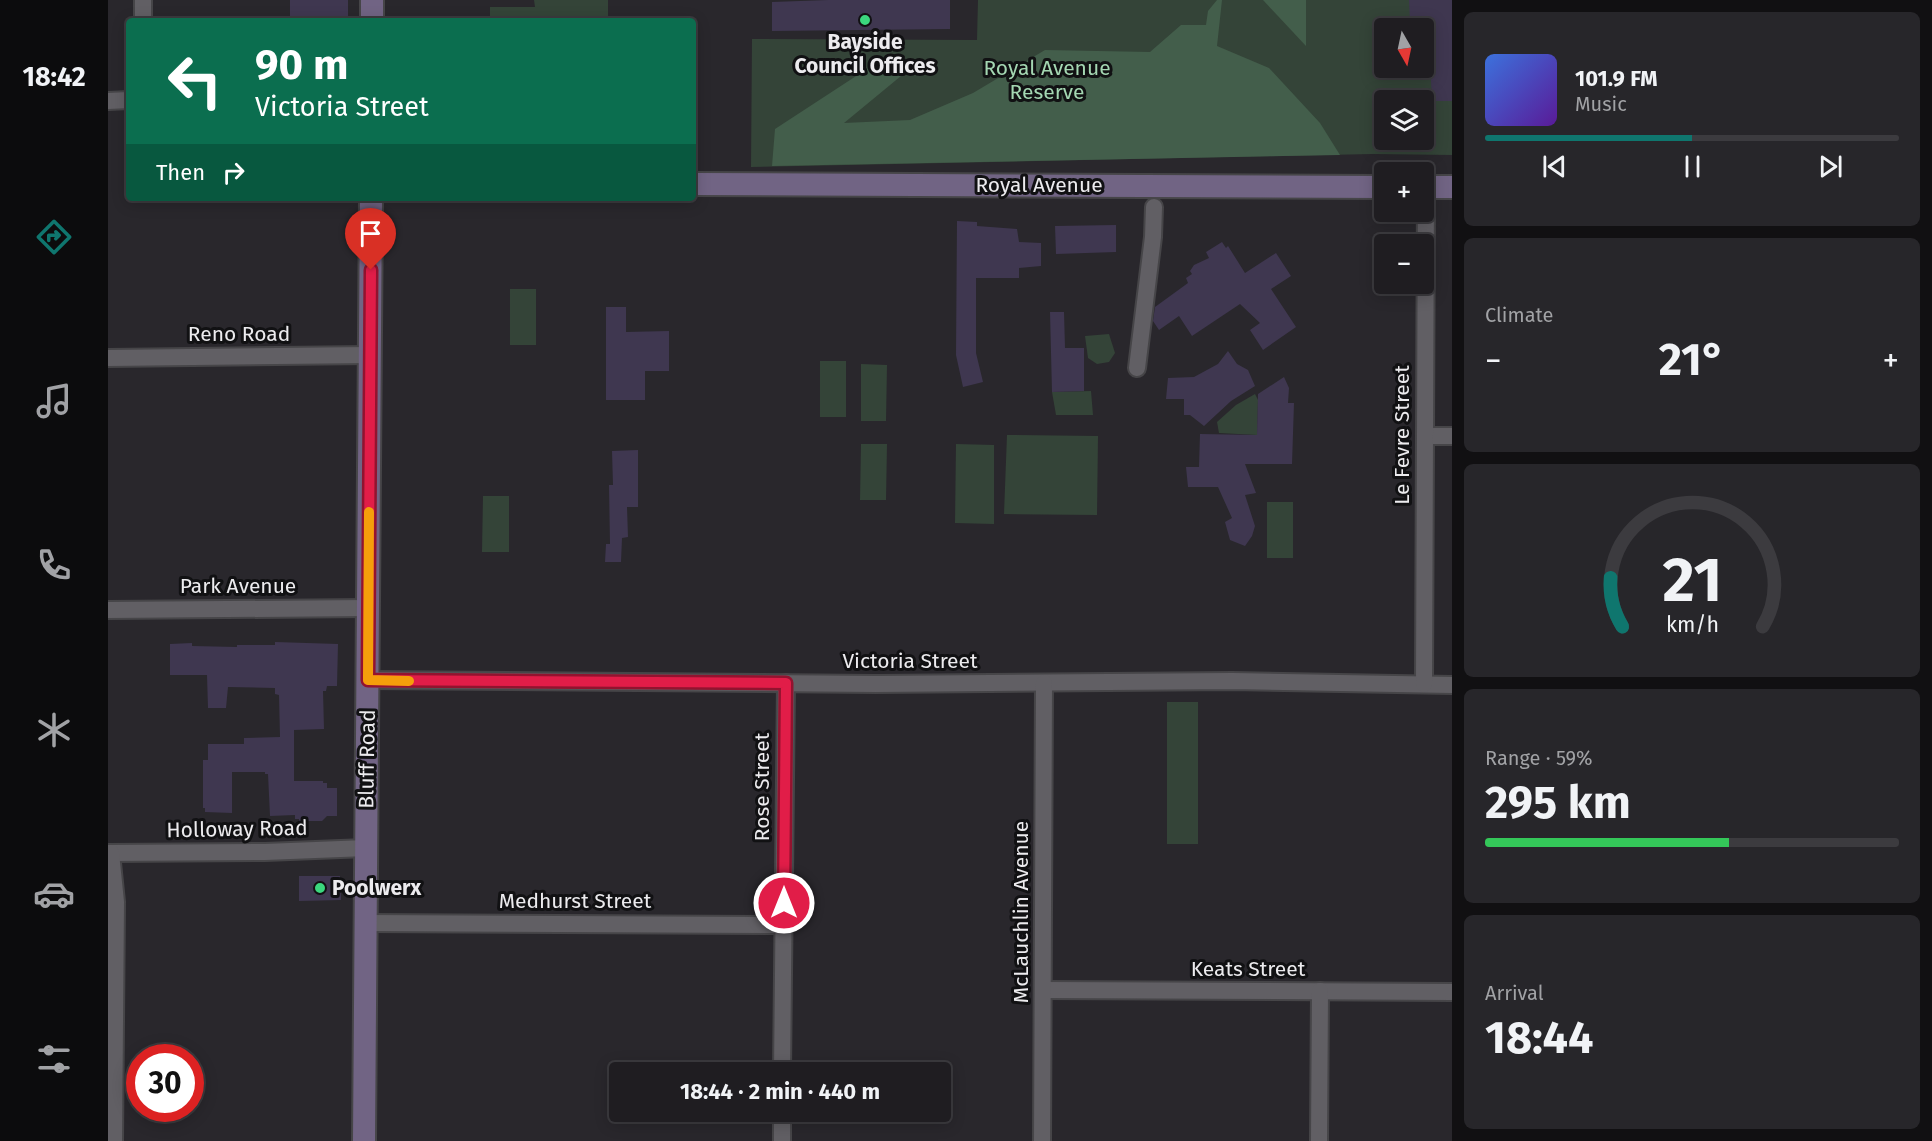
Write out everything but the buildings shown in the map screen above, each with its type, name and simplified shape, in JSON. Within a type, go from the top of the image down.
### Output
[{"type":"main road","points":[[372,0],[372,18]]},
{"type":"main road","name":"Royal Avenue","points":[[696,184],[1374,187]]},
{"type":"main road","points":[[1434,187],[1452,187]]},
{"type":"main road","name":"Bluff Road","points":[[364,1141],[371,201]]},
{"type":"street","points":[[143,0],[143,18]]},
{"type":"street","points":[[108,100],[126,100]]},
{"type":"street","points":[[1137,368],[1153,237],[1154,207]]},
{"type":"street","name":"Le Fevre Street","points":[[1424,684],[1425,222]]},
{"type":"street","name":"Reno Road","points":[[108,358],[370,355]]},
{"type":"street","points":[[1425,436],[1452,436]]},
{"type":"street","name":"Park Avenue","points":[[108,610],[368,608]]},
{"type":"street","name":"Victoria Street","points":[[368,680],[786,683],[1232,681],[1452,685]]},
{"type":"street","name":"Rose Street","points":[[782,1062],[786,683]]},
{"type":"street","name":"McLauchlin Avenue","points":[[1042,1141],[1044,683]]},
{"type":"street","name":"Holloway Road","points":[[114,853],[265,852],[366,848]]},
{"type":"street","points":[[114,853],[116,903],[114,1141]]},
{"type":"street","name":"Medhurst Street","points":[[365,923],[784,925]]},
{"type":"street","name":"Keats Street","points":[[1043,990],[1452,992]]},
{"type":"street","points":[[1319,1141],[1320,991]]},
{"type":"street","points":[[782,1122],[782,1141]]},
{"type":"green space","points":[[534,0],[608,0],[608,18],[490,18],[490,7],[535,7]]},
{"type":"green space","name":"Royal Avenue Reserve","points":[[978,0],[1452,0],[1452,155],[1372,154],[751,167],[752,39],[977,40]]},
{"type":"green space","points":[[1217,0],[1222,0],[1217,46],[1269,68],[1320,123],[1340,155],[772,166],[775,129],[873,65],[901,76],[844,123],[910,120],[973,93],[1045,50],[1150,52],[1181,25],[1206,25],[1208,11]]},
{"type":"green space","points":[[1263,0],[1306,0],[1306,46]]},
{"type":"green space","points":[[510,289],[536,289],[536,345],[510,345]]},
{"type":"green space","points":[[1109,334],[1115,353],[1109,362],[1097,364],[1088,358],[1085,336]]},
{"type":"green space","points":[[820,361],[846,361],[846,417],[820,417]]},
{"type":"green space","points":[[861,364],[887,365],[886,421],[861,421]]},
{"type":"green space","points":[[1091,391],[1093,415],[1056,415],[1052,392]]},
{"type":"green space","points":[[1255,394],[1258,400],[1257,435],[1219,433],[1217,422],[1236,405]]},
{"type":"green space","points":[[1007,435],[1098,436],[1097,515],[1004,514]]},
{"type":"green space","points":[[861,444],[887,444],[886,500],[860,500]]},
{"type":"green space","points":[[956,444],[994,445],[994,524],[955,523]]},
{"type":"green space","points":[[483,496],[509,496],[509,552],[482,552]]},
{"type":"green space","points":[[1267,502],[1293,502],[1293,558],[1267,558]]},
{"type":"green space","points":[[1167,702],[1198,702],[1198,844],[1167,844]]},
{"type":"slow traffic","points":[[369,512],[368,680],[409,681]]},
{"type":"place","name":"Bayside Council Offices","points":[[865,20]]},
{"type":"place","name":"Poolwerx","points":[[320,888]]},
{"type":"route","points":[[371,270],[368,680],[786,683],[784,903]]}]
